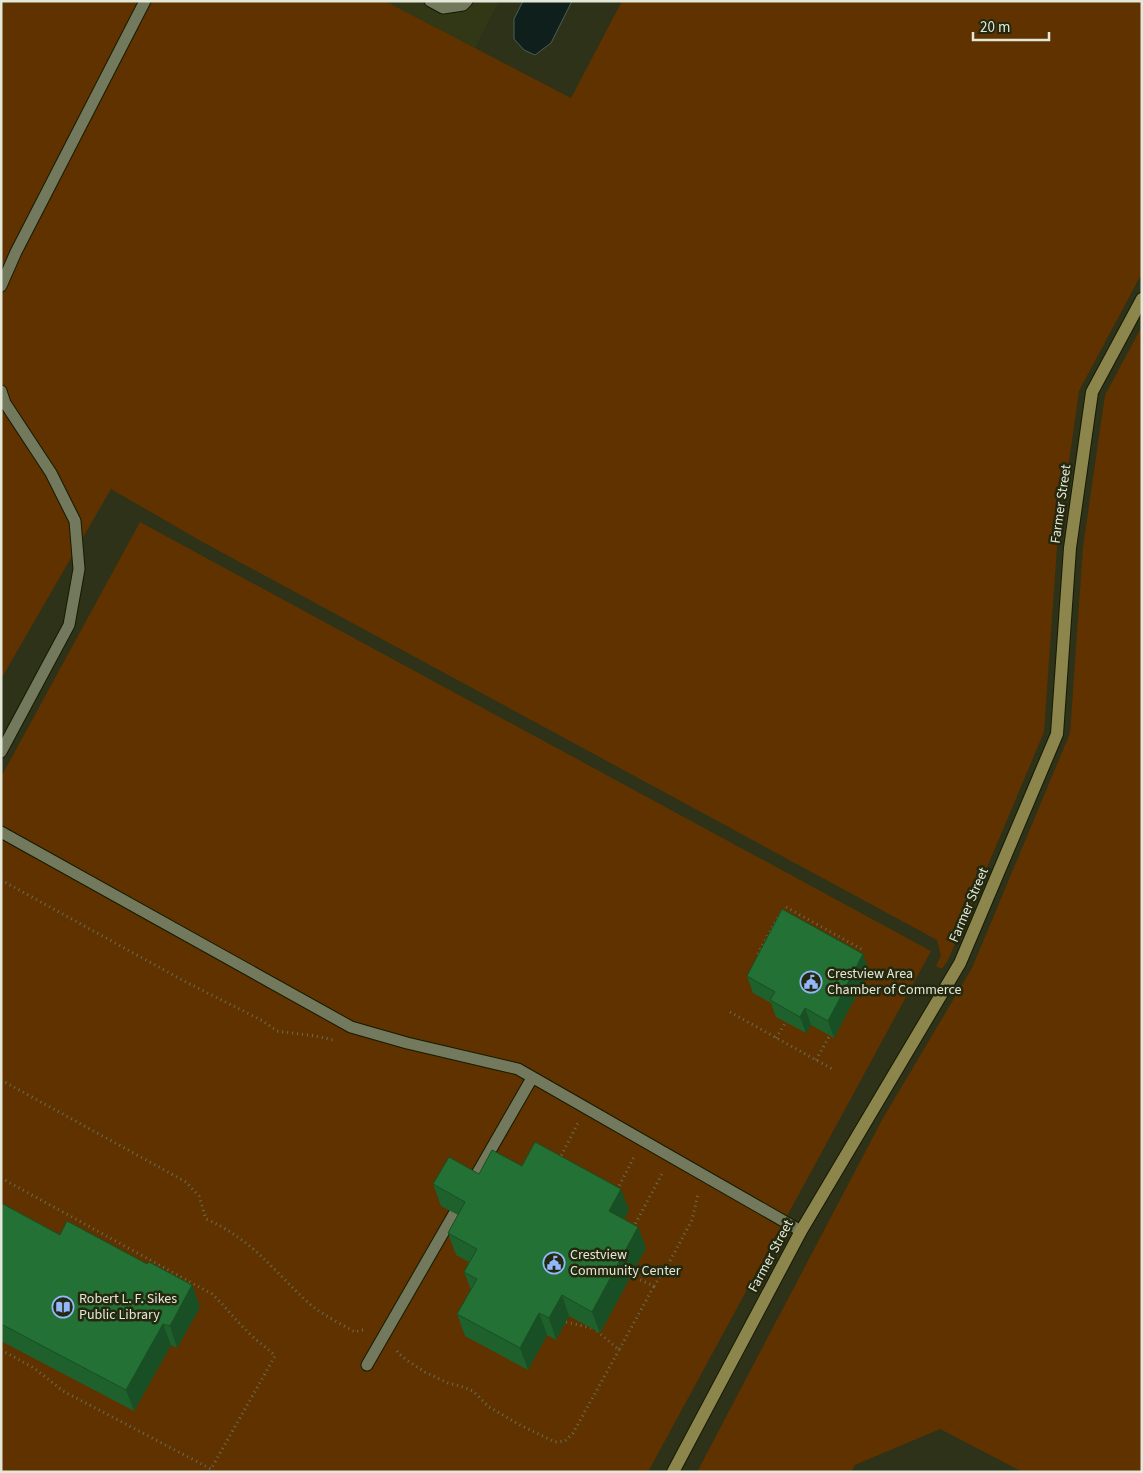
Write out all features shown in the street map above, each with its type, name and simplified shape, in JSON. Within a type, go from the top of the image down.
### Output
[{"type":"street","name":"Farmer Street","points":[[673,1472],[801,1231],[960,963],[1057,734],[1070,548],[1092,392],[1142,299]]},
{"type":"lane","points":[[1,286],[16,252],[145,1]]},
{"type":"lane","points":[[430,1],[443,8],[462,5],[467,1]]},
{"type":"lane","points":[[1,390],[5,403],[51,473],[75,521],[79,569],[69,625],[1,752]]},
{"type":"lane","points":[[1,832],[351,1027],[408,1043],[518,1069],[801,1231]]},
{"type":"lane","points":[[367,1365],[532,1078]]},
{"type":"path","points":[[758,954],[778,917],[786,908],[863,950]]},
{"type":"path","points":[[730,1012],[834,1070]]},
{"type":"path","points":[[776,1038],[788,1018]]},
{"type":"path","points":[[816,1060],[830,1035]]},
{"type":"path","points":[[1,1080],[186,1182],[199,1196],[206,1219],[245,1240],[315,1308],[354,1332],[372,1328],[397,1339],[394,1343],[398,1353],[408,1361],[448,1383],[473,1392],[490,1407],[520,1425],[555,1442],[565,1442],[573,1433],[692,1220],[700,1191]]},
{"type":"path","points":[[573,1117],[585,1125]]},
{"type":"path","points":[[556,1164],[580,1120]]},
{"type":"path","points":[[630,1151],[643,1156]]},
{"type":"path","points":[[615,1192],[636,1152]]},
{"type":"path","points":[[659,1168],[663,1172],[671,1174]]},
{"type":"path","points":[[632,1230],[663,1172]]},
{"type":"path","points":[[1,1178],[212,1294],[252,1336],[275,1356],[210,1471],[63,1391],[34,1368],[1,1350]]},
{"type":"path","points":[[631,1276],[654,1286]]},
{"type":"path","points":[[566,1322],[590,1328],[600,1333],[619,1350]]},
{"type":"shaded area","points":[[1,1],[385,1],[571,98],[622,1],[1142,1],[1142,273],[1079,391],[1057,547],[1044,732],[949,958],[942,969],[936,966],[941,956],[937,940],[199,540],[111,489],[1,679]]},
{"type":"shaded area","points":[[385,1],[499,1],[475,48]]},
{"type":"shaded area","points":[[1142,326],[1142,1472],[1023,1472],[940,1429],[855,1465],[851,1472],[697,1472],[883,1118],[972,968],[1070,733],[1083,547],[1105,395]]},
{"type":"shaded area","points":[[140,522],[931,951],[648,1472],[1,1472],[1,777]]},
{"type":"water","points":[[523,1],[572,1],[551,43],[535,55],[524,50],[514,39],[514,19]]},
{"type":"building","name":"Crestview Area Chamber of Commerce","points":[[782,909],[863,954],[828,1021],[805,1008],[800,1017],[770,1000],[775,992],[747,976]]},
{"type":"building","name":"Crestview Community Center","points":[[535,1142],[621,1189],[609,1211],[638,1227],[592,1312],[562,1295],[549,1318],[539,1313],[520,1348],[457,1314],[477,1279],[464,1272],[477,1249],[448,1233],[465,1202],[433,1184],[449,1157],[479,1174],[492,1150],[522,1166]]},
{"type":"building","points":[[1,1203],[60,1235],[67,1221],[147,1264],[149,1262],[192,1285],[170,1326],[163,1324],[126,1390],[1,1324]]},
{"type":"place","name":"Crestview Area Chamber of Commerce","points":[[811,982]]},
{"type":"place","name":"Crestview Community Center","points":[[554,1263]]},
{"type":"place","name":"Robert L. F. Sikes Public Library","points":[[63,1307]]}]
